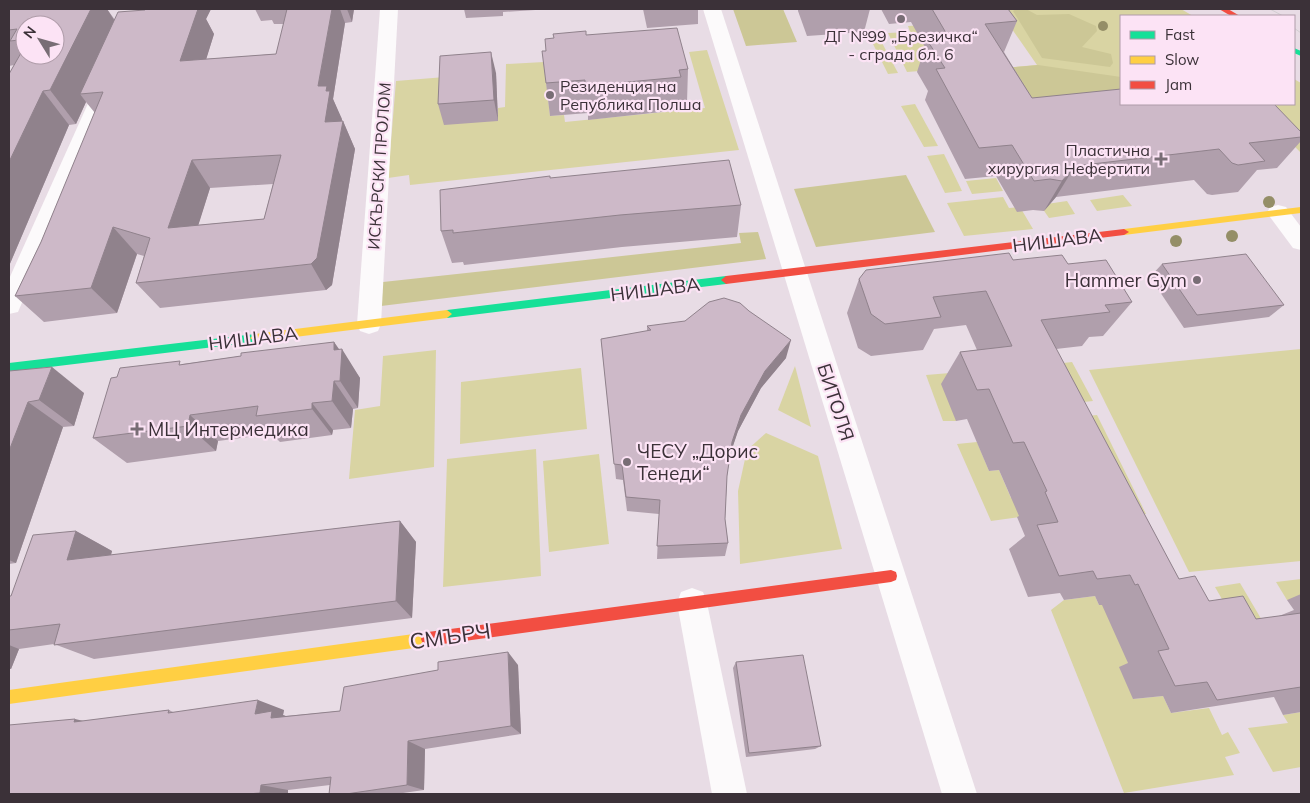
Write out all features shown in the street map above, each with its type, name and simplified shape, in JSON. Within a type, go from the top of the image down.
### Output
[{"type":"street","name":"ИСКЪРСКИ ПРОЛОМ","points":[[369,324],[389,9]]},
{"type":"street","name":"БИТОЛЯ","points":[[712,9],[960,794]]},
{"type":"street","points":[[1223,9],[1234,15]]},
{"type":"street","points":[[9,305],[117,60]]},
{"type":"street","name":"НИШАВА","points":[[9,368],[1301,210]]},
{"type":"street","points":[[1278,213],[1301,242]]},
{"type":"street","name":"СМЪРЧ","points":[[9,697],[891,576]]},
{"type":"street","points":[[692,603],[730,794]]},
{"type":"shaded area","points":[[733,9],[783,9],[797,42],[746,46]]},
{"type":"shaded area","points":[[998,9],[1181,9],[1191,15],[1120,15],[1120,99],[1003,68],[1037,65]]},
{"type":"shaded area","points":[[1016,9],[1026,9],[1037,15],[1069,14],[1096,26],[1097,31],[1082,47],[1111,54],[1113,63],[1110,67],[1042,58],[1013,11]]},
{"type":"shaded area","points":[[925,25],[917,32],[929,53],[945,69],[907,72],[888,33],[910,32],[908,26]]},
{"type":"shaded area","points":[[881,41],[898,73],[888,74],[872,42]]},
{"type":"shaded area","points":[[707,50],[739,150],[410,185],[409,175],[388,178],[396,81],[445,77],[498,121],[498,108],[505,107],[506,64],[544,62],[550,116],[564,115],[565,122],[705,108],[689,52]]},
{"type":"shaded area","points":[[1038,65],[1120,77],[1120,99],[1030,105],[1003,68]]},
{"type":"shaded area","points":[[1295,80],[1301,83],[1301,153],[1267,118],[1173,105],[1295,105]]},
{"type":"shaded area","points":[[915,104],[938,146],[924,147],[901,106]]},
{"type":"shaded area","points":[[944,154],[962,191],[945,193],[927,156]]},
{"type":"shaded area","points":[[906,175],[935,232],[816,247],[794,189]]},
{"type":"shaded area","points":[[996,178],[1003,191],[972,194],[966,181]]},
{"type":"shaded area","points":[[1123,195],[1132,206],[1097,211],[1090,200]]},
{"type":"shaded area","points":[[1003,197],[1009,208],[1020,207],[1033,229],[964,236],[947,203]]},
{"type":"shaded area","points":[[1067,201],[1075,214],[1049,218],[1040,205]]},
{"type":"shaded area","points":[[758,232],[766,259],[381,306],[383,282],[741,243],[739,233]]},
{"type":"shaded area","points":[[1301,349],[1301,561],[1189,572],[1089,370]]},
{"type":"shaded area","points":[[436,350],[434,467],[349,479],[355,410],[380,406],[383,356]]},
{"type":"shaded area","points":[[1072,362],[1093,401],[1065,404],[1046,365]]},
{"type":"shaded area","points":[[795,366],[811,427],[778,410]]},
{"type":"shaded area","points":[[581,368],[587,429],[460,444],[461,382]]},
{"type":"shaded area","points":[[986,370],[956,421],[943,421],[926,375]]},
{"type":"shaded area","points":[[1097,415],[1146,514],[1126,516],[1078,417]]},
{"type":"shaded area","points":[[766,433],[818,456],[842,549],[740,564],[738,491],[747,450]]},
{"type":"shaded area","points":[[977,442],[989,471],[999,470],[1011,498],[1018,498],[1026,516],[991,521],[957,444]]},
{"type":"shaded area","points":[[536,449],[541,576],[443,587],[447,459]]},
{"type":"shaded area","points":[[599,454],[609,544],[549,552],[543,461]]},
{"type":"shaded area","points":[[1301,579],[1301,598],[1287,600],[1276,582]]},
{"type":"shaded area","points":[[1240,583],[1263,622],[1242,634],[1215,587]]},
{"type":"shaded area","points":[[1095,596],[1099,605],[1109,604],[1129,666],[1133,699],[1163,696],[1171,713],[1209,708],[1222,735],[1228,732],[1240,753],[1225,757],[1234,775],[1124,793],[1051,610],[1064,600]]},
{"type":"shaded area","points":[[1301,712],[1301,767],[1273,772],[1248,728],[1288,723],[1283,715]]},
{"type":"building","points":[[9,9],[91,9],[65,60],[65,15],[15,15],[15,29],[9,30]]},
{"type":"building","points":[[198,9],[180,61],[276,54],[287,9],[332,9],[318,86],[327,86],[326,91],[330,91],[325,122],[343,121],[317,258],[311,264],[136,283],[150,238],[113,227],[91,288],[15,296],[41,242],[103,92],[80,94],[118,12]],"holes":[[[281,155],[264,219],[168,228],[192,160]]]},
{"type":"building","points":[[932,9],[1008,9],[1017,21],[985,24],[1032,98],[1120,89],[1120,105],[1275,105],[1301,132],[1301,137],[1249,143],[1265,161],[1238,165],[1232,163],[1219,149],[1075,166],[1062,181],[1050,179],[1034,181],[1012,145],[979,148],[936,69],[945,68],[927,40],[949,38]]},
{"type":"building","points":[[677,28],[688,69],[679,70],[681,77],[585,86],[585,80],[546,83],[542,51],[546,51],[545,39],[554,38],[553,34],[586,31],[586,35]]},
{"type":"building","points":[[15,32],[15,40],[10,41]]},
{"type":"building","points":[[491,52],[494,100],[438,104],[440,56]]},
{"type":"building","points":[[15,64],[63,65],[50,90],[43,91],[9,162],[9,74]]},
{"type":"building","points":[[729,160],[741,205],[620,215],[453,233],[453,230],[441,231],[440,190],[550,176],[550,178]]},
{"type":"building","points":[[1009,253],[1013,260],[1062,255],[1068,264],[1106,260],[1132,302],[1105,305],[1110,312],[1041,320],[1179,579],[1195,576],[1209,601],[1243,596],[1256,619],[1301,613],[1301,687],[1217,700],[1207,682],[1175,686],[1158,651],[1169,649],[1138,584],[1135,585],[1130,575],[1097,579],[1093,571],[1059,576],[1037,525],[1058,522],[1045,492],[1047,491],[1024,442],[1013,443],[989,389],[977,390],[960,352],[1012,346],[986,291],[933,297],[941,317],[885,324],[871,314],[859,279],[866,270]]},
{"type":"building","points":[[1246,254],[1284,305],[1197,315],[1162,264]]},
{"type":"building","points":[[724,298],[740,303],[791,340],[765,371],[741,415],[732,442],[727,476],[725,519],[728,543],[657,546],[660,500],[626,497],[622,465],[614,464],[601,339],[651,330],[647,326],[685,321],[709,302]]},
{"type":"building","points":[[334,342],[334,350],[342,349],[340,381],[334,381],[332,401],[312,403],[312,409],[256,416],[258,406],[190,415],[188,426],[93,438],[111,378],[117,377],[120,368],[180,361],[179,365],[241,356],[241,353]]},
{"type":"building","points":[[52,367],[39,400],[28,402],[9,451],[9,371]]},
{"type":"building","points":[[400,521],[396,601],[54,645],[60,624],[9,630],[9,596],[11,596],[33,535],[76,531],[67,560]]},
{"type":"building","points":[[508,652],[511,726],[408,741],[407,785],[346,794],[329,794],[331,777],[261,785],[260,793],[247,794],[9,794],[9,725],[75,719],[74,722],[169,710],[168,713],[258,700],[255,714],[272,711],[271,718],[340,711],[344,687],[438,670],[438,662]]},
{"type":"building","points":[[803,655],[821,746],[749,753],[736,662]]},
{"type":"tram line","points":[[1270,9],[1281,15]]},
{"type":"tram line","points":[[1295,29],[1301,33]]},
{"type":"traffic: fast","points":[[1295,51],[1301,54]]},
{"type":"traffic: fast","points":[[447,314],[726,280]]},
{"type":"traffic: fast","points":[[9,368],[255,338]]},
{"type":"traffic: slow","points":[[1124,232],[1301,210]]},
{"type":"traffic: slow","points":[[255,338],[447,314]]},
{"type":"traffic: slow","points":[[9,697],[428,639]]},
{"type":"traffic: jam","points":[[1223,9],[1234,15]]},
{"type":"traffic: jam","points":[[726,280],[1124,232]]},
{"type":"traffic: jam","points":[[428,639],[891,576]]},
{"type":"place","name":"ДГ №99 „Брезичка“ - сграда бл. 6","points":[[901,19]]},
{"type":"place","name":"Резиденция на Република Полша","points":[[550,95]]},
{"type":"place","name":"Пластична хирургия Нефертити","points":[[1161,159]]},
{"type":"place","name":"Hammer Gym","points":[[1197,280]]},
{"type":"place","name":"МЦ Интермедика","points":[[137,429]]},
{"type":"place","name":"ЧЕСУ „Дорис Тенеди“","points":[[627,462]]}]
